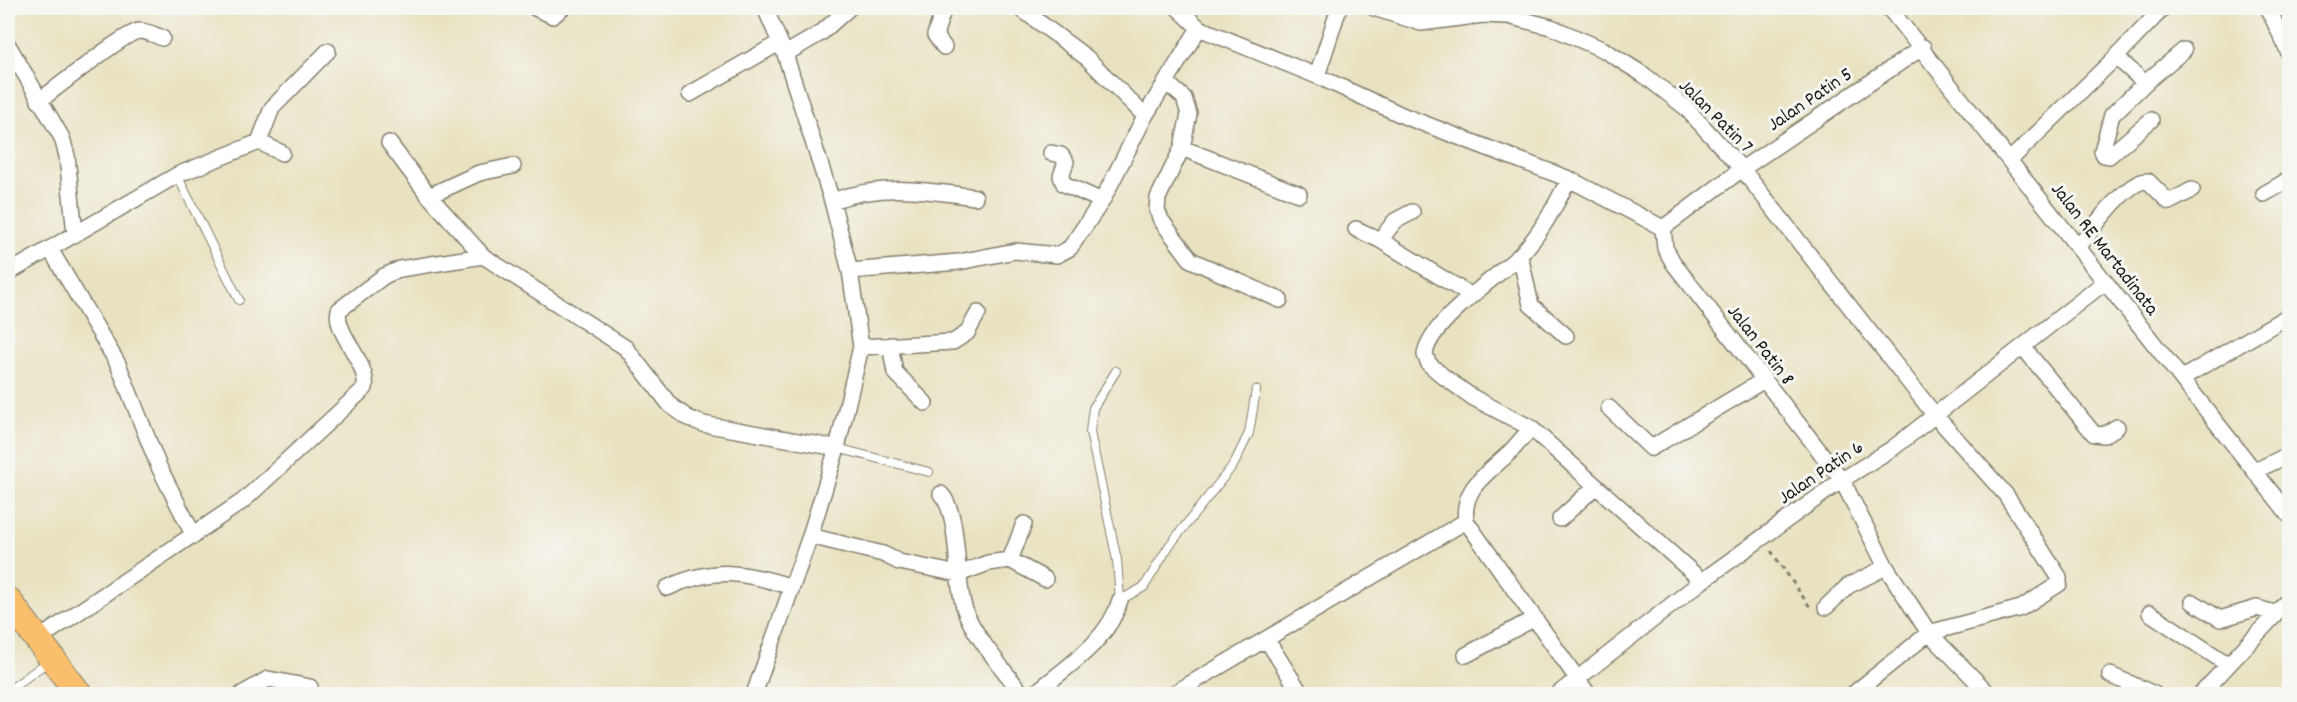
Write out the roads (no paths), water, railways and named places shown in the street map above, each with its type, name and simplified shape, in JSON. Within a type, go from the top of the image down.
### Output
[{"type":"highway","points":[[8,600],[79,694]]},
{"type":"street","points":[[535,8],[553,16],[562,8]]},
{"type":"street","points":[[754,694],[810,536],[837,448],[861,347],[850,271],[832,201],[782,49],[765,8]]},
{"type":"street","points":[[690,94],[782,49],[821,33],[849,8]]},
{"type":"street","points":[[944,8],[935,35],[944,48]]},
{"type":"street","points":[[1020,8],[1087,58],[1145,116]]},
{"type":"street","points":[[1178,8],[1199,28],[1317,76],[1404,116],[1569,179],[1663,228]]},
{"type":"street","points":[[1317,76],[1339,8]]},
{"type":"street","name":"Jalan Patin 7","points":[[1374,8],[1421,23],[1461,14],[1508,16],[1551,27],[1604,50],[1644,75],[1685,107],[1742,169],[1934,414],[2006,495],[2060,581],[2059,584],[2021,608],[1929,633]]},
{"type":"street","name":"Jalan RE Martadinata","points":[[1889,8],[1923,47],[2289,516]]},
{"type":"street","points":[[2010,160],[2116,57],[2145,13],[2163,8]]},
{"type":"street","points":[[2268,8],[2289,56]]},
{"type":"street","points":[[850,271],[959,262],[1015,251],[1057,255],[1070,248],[1102,201],[1145,116],[1199,28]]},
{"type":"street","points":[[39,101],[114,44],[133,33],[140,31],[162,38]]},
{"type":"street","points":[[8,45],[62,138],[75,234]]},
{"type":"street","name":"Jalan Patin 5","points":[[1663,228],[1742,169],[1923,47]]},
{"type":"street","points":[[2151,120],[2109,156],[2104,155],[2110,118],[2145,83],[2184,50]]},
{"type":"street","points":[[8,273],[177,175],[259,142],[273,108],[328,51]]},
{"type":"street","points":[[2116,57],[2145,83]]},
{"type":"street","points":[[1167,82],[1184,98],[1189,114],[1182,148],[1158,198],[1157,210],[1161,220],[1191,260],[1280,300]]},
{"type":"street","points":[[259,142],[282,153]]},
{"type":"street","points":[[389,143],[429,196],[483,255],[626,348],[670,405],[688,418],[703,424],[837,448]]},
{"type":"street","points":[[1182,148],[1299,194]]},
{"type":"street","points":[[1051,153],[1061,155],[1065,162],[1061,176],[1064,184],[1102,201]]},
{"type":"street","points":[[429,196],[479,173],[513,166]]},
{"type":"street","points":[[1569,179],[1549,217],[1520,255],[1470,295],[1426,347],[1425,355],[1429,364],[1472,397],[1531,428],[1702,581]]},
{"type":"street","points":[[2264,194],[2289,179]]},
{"type":"street","points":[[2078,248],[2109,209],[2139,182],[2148,181],[2169,202],[2192,190]]},
{"type":"street","points":[[832,201],[877,189],[907,188],[975,197]]},
{"type":"street","points":[[1380,240],[1395,221],[1412,212]]},
{"type":"street","name":"Jalan Patin 8","points":[[1663,228],[1665,248],[1674,264],[1842,480],[1886,567],[1929,633],[1989,694]]},
{"type":"street","points":[[1356,229],[1380,240],[1470,295]]},
{"type":"street","points":[[50,249],[118,364],[159,467],[194,536]]},
{"type":"street","points":[[44,650],[252,494],[365,388],[365,376],[340,322],[339,310],[384,276],[400,268],[483,255]]},
{"type":"street","points":[[1520,255],[1531,305],[1566,336]]},
{"type":"street","name":"Jalan Patin 6","points":[[1558,694],[1761,537],[1842,480],[1893,448],[2105,282]]},
{"type":"street","points":[[861,347],[953,342],[967,333],[978,313]]},
{"type":"street","points":[[2182,378],[2289,315]]},
{"type":"street","points":[[890,345],[895,372],[925,403]]},
{"type":"street","points":[[2024,347],[2094,435],[2104,435],[2117,427]]},
{"type":"street","points":[[1609,408],[1651,448],[1764,380]]},
{"type":"street","points":[[1531,428],[1470,491],[1465,503],[1466,521],[1588,694]]},
{"type":"street","points":[[2255,471],[2289,454]]},
{"type":"street","points":[[1560,519],[1596,487]]},
{"type":"street","points":[[941,494],[945,498],[951,518],[964,610],[1022,694]]},
{"type":"street","points":[[1173,694],[1466,521]]},
{"type":"street","points":[[1010,560],[1024,524]]},
{"type":"street","points":[[810,536],[883,554],[899,562],[959,574],[988,563],[1010,560],[1018,562],[1045,579]]},
{"type":"street","points":[[1826,607],[1848,586],[1886,567]]},
{"type":"street","points":[[667,588],[690,577],[719,572],[755,575],[792,587]]},
{"type":"street","points":[[2201,694],[2289,599]]},
{"type":"street","points":[[1034,694],[1102,636],[1116,615],[1120,600]]},
{"type":"street","points":[[2193,602],[2220,619],[2257,608],[2274,614]]},
{"type":"street","points":[[2150,613],[2227,664]]},
{"type":"street","points":[[1466,655],[1535,618]]},
{"type":"street","points":[[1853,694],[1929,633]]},
{"type":"street","points":[[1267,639],[1301,694]]},
{"type":"street","points":[[2110,675],[2154,694]]},
{"type":"street","points":[[242,694],[268,679],[310,687]]},
{"type":"lane","points":[[177,175],[239,300]]},
{"type":"lane","points":[[1116,371],[1093,408],[1090,432],[1117,560],[1120,600],[1144,586],[1169,546],[1234,464],[1249,433],[1256,390]]},
{"type":"lane","points":[[837,448],[929,472]]},
{"type":"lane","points":[[8,691],[44,650]]}]
